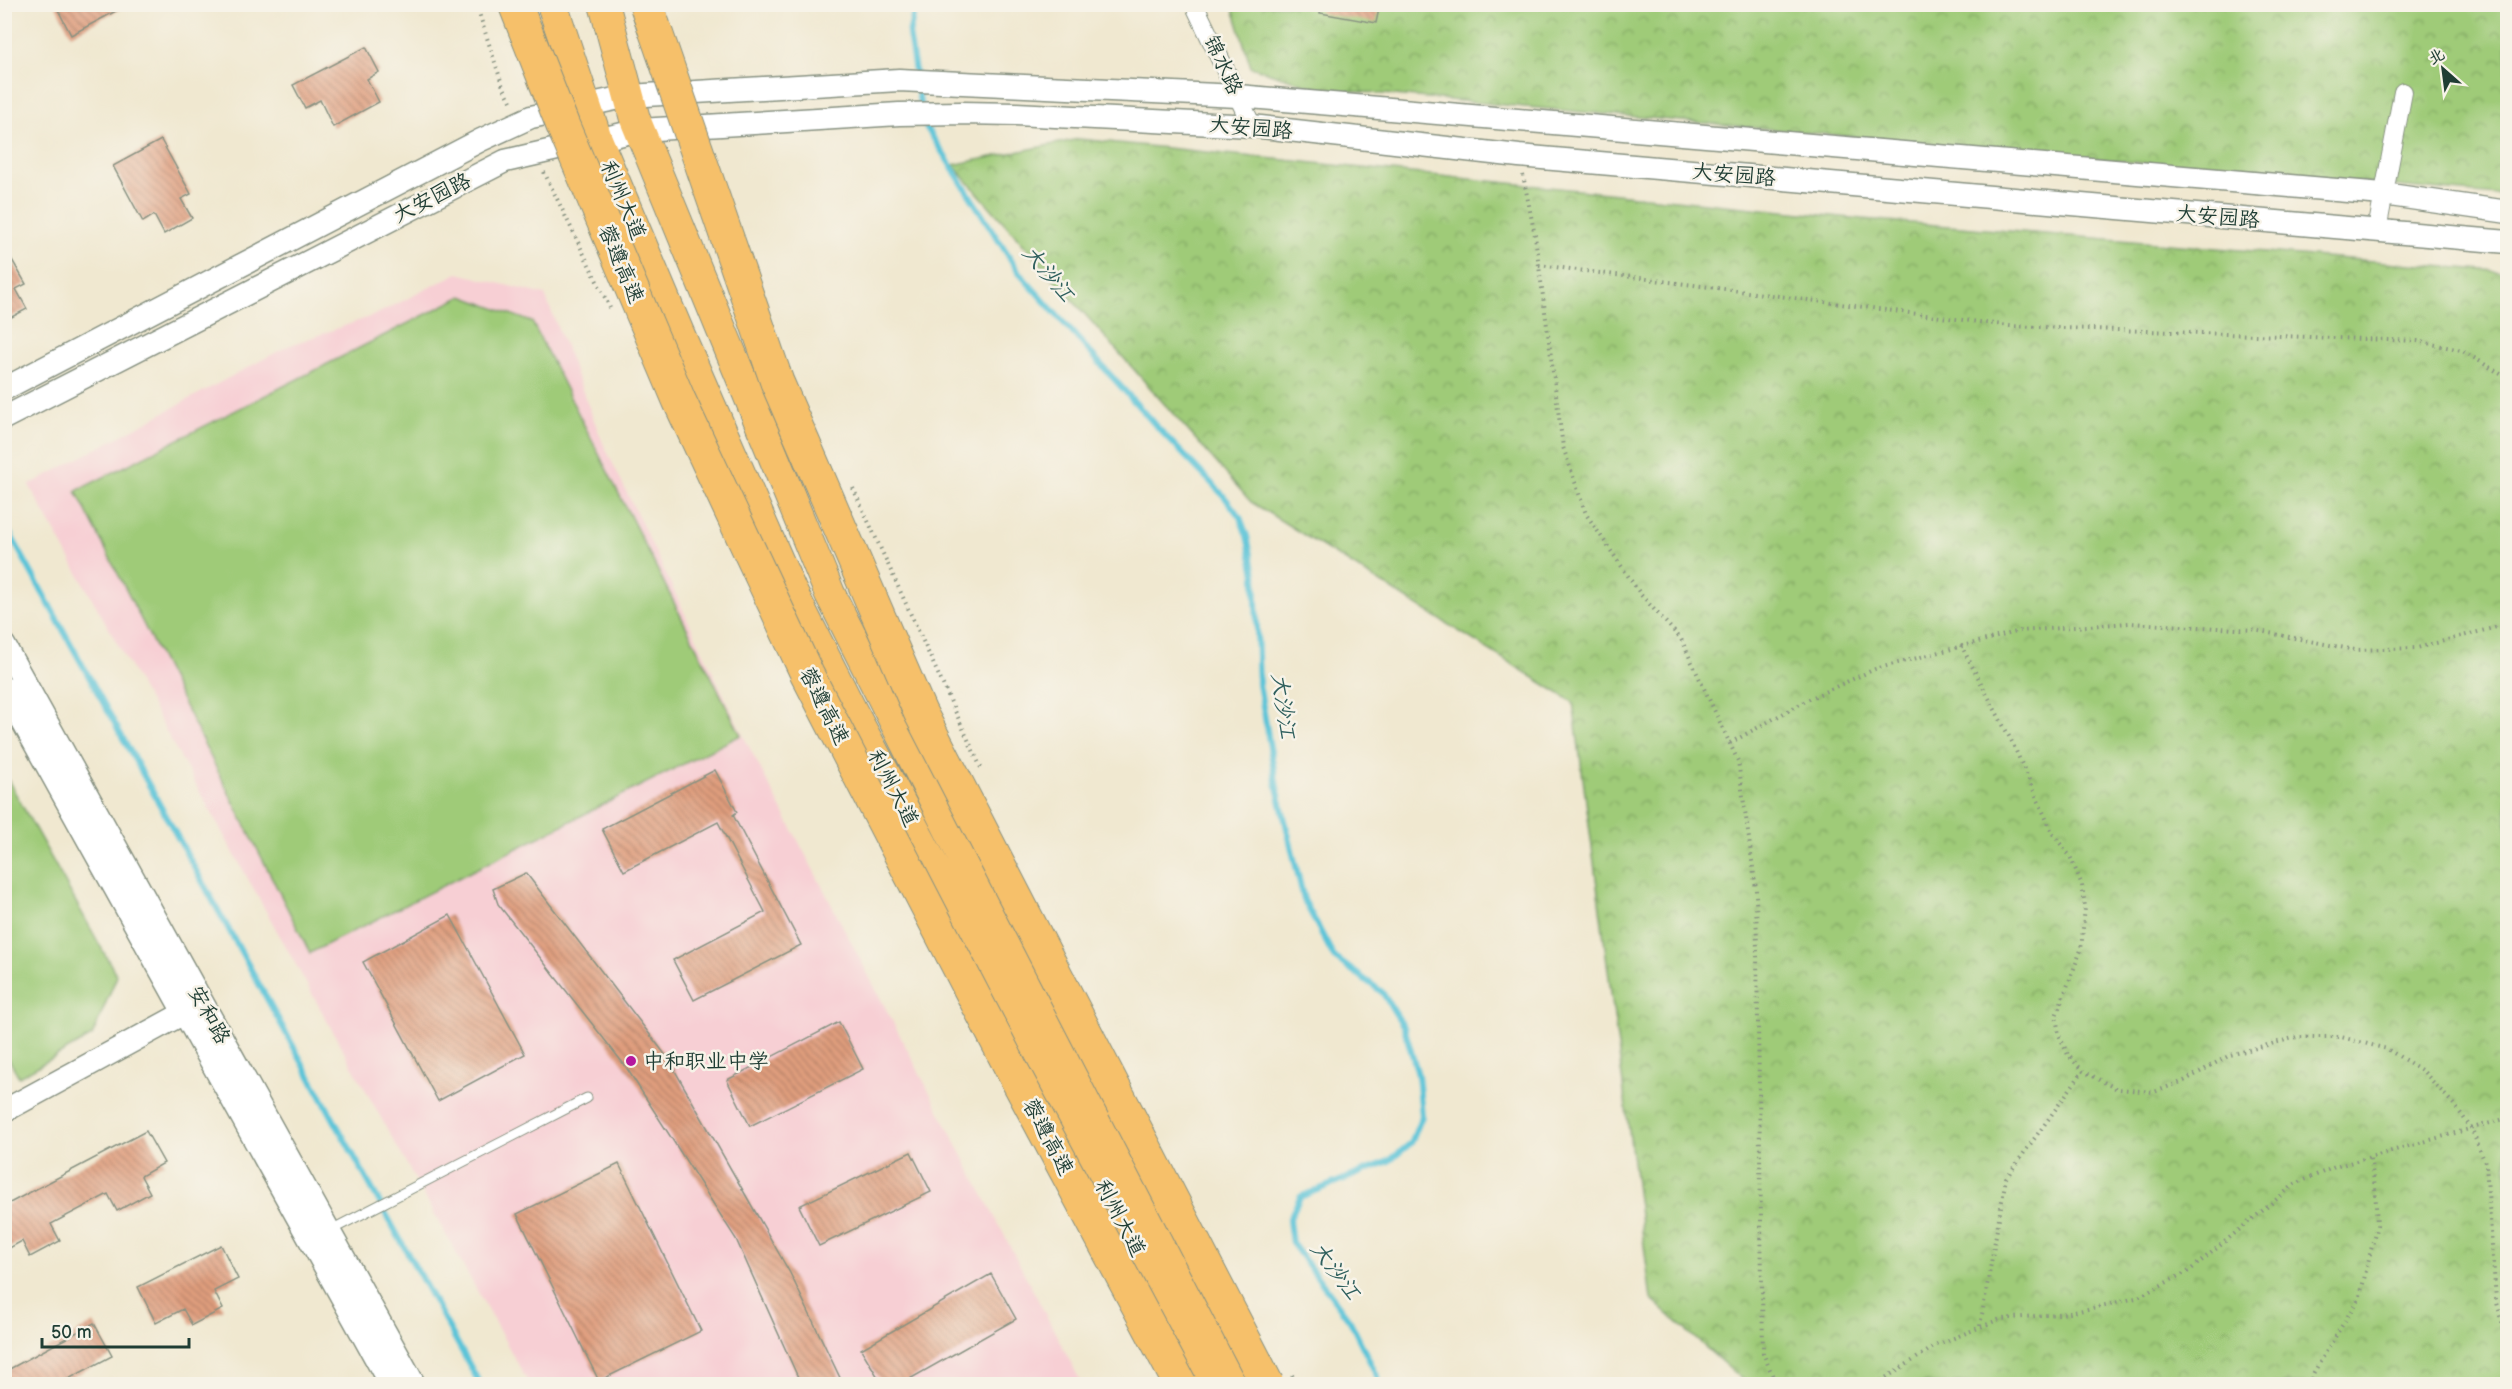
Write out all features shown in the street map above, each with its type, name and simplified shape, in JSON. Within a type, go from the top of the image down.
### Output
[{"type":"highway","name":"蓉遵高速","points":[[515,4],[563,126],[679,400],[807,674],[1017,1080],[1180,1384]]},
{"type":"highway","name":"利州大道","points":[[552,4],[597,139],[678,333],[791,590],[852,711],[1142,1260],[1211,1384]]},
{"type":"highway","name":"利州大道","points":[[604,4],[639,130],[830,594],[1015,959],[1205,1323],[1241,1384]]},
{"type":"highway","points":[[646,4],[777,382],[920,712],[1280,1379]]},
{"type":"street","name":"锦水路","points":[[1194,4],[1252,126]]},
{"type":"street","points":[[4,390],[481,140],[531,117],[629,96],[899,80],[1238,96],[2383,194],[2508,212]]},
{"type":"street","points":[[2377,230],[2403,92]]},
{"type":"street","name":"大安园路","points":[[4,418],[505,161],[639,130],[899,114],[961,113],[1252,126],[1519,156],[2508,242]]},
{"type":"street","name":"安和路","points":[[4,645],[390,1384]]},
{"type":"street","name":"安和路","points":[[4,687],[193,1008],[329,1231],[414,1384]]},
{"type":"street","points":[[5,1109],[193,1008]]},
{"type":"lane","points":[[329,1231],[587,1098]]},
{"type":"path","points":[[1519,156],[1539,265],[1563,447],[1586,514],[1641,595],[1681,639],[1738,761],[1756,889],[1763,1353],[1774,1379],[1779,1384]]},
{"type":"path","points":[[1539,265],[2010,326],[2417,341],[2461,350],[2508,380]]},
{"type":"path","points":[[852,484],[984,776]]},
{"type":"path","points":[[1730,743],[1811,698],[1875,669],[2020,631],[2129,623],[2254,630],[2355,650],[2417,648],[2508,624]]},
{"type":"path","points":[[1961,645],[2012,742],[2053,834],[2070,856],[2082,885],[2085,907],[2081,950],[2056,1016],[2059,1035],[2068,1055],[2083,1071],[2117,1089],[2154,1092],[2184,1081],[2230,1055],[2267,1043],[2297,1037],[2341,1037],[2387,1049],[2423,1071],[2456,1107],[2471,1128],[2486,1165],[2496,1299],[2508,1344]]},
{"type":"path","points":[[1980,1327],[2006,1178],[2083,1071]]},
{"type":"path","points":[[1876,1384],[1937,1345],[2000,1319],[2070,1313],[2136,1298],[2189,1270],[2295,1184],[2335,1167],[2508,1118]]},
{"type":"path","points":[[2309,1384],[2360,1296],[2377,1225],[2375,1187],[2370,1157]]},
{"type":"path","points":[[1280,1379],[1298,1384]]},
{"type":"shaded area","name":"中和职业中学","points":[[458,273],[545,295],[603,443],[744,737],[1082,1384],[529,1384],[29,485],[288,346],[375,315]]},
{"type":"green space","points":[[1232,5],[2507,5],[2507,196],[1317,88],[1251,67]]},
{"type":"green space","points":[[1079,139],[1851,218],[2507,272],[2507,1384],[1747,1384],[1651,1299],[1573,702],[1251,502],[953,165]]},
{"type":"green space","points":[[462,296],[532,322],[741,735],[310,953],[76,491]]},
{"type":"green space","points":[[8,780],[117,976],[92,1036],[19,1077],[4,1051],[4,782]]},
{"type":"building","points":[[55,4],[129,4],[71,35]]},
{"type":"building","points":[[1321,4],[1380,4],[1376,23],[1320,13]]},
{"type":"building","points":[[366,47],[379,72],[367,79],[379,102],[333,127],[320,100],[305,108],[293,85]]},
{"type":"building","points":[[161,140],[191,194],[181,199],[192,218],[164,234],[154,215],[143,222],[113,166]]},
{"type":"building","points":[[4,246],[26,284],[16,289],[27,309],[4,321]]},
{"type":"building","points":[[715,770],[737,812],[733,815],[801,945],[694,1000],[673,960],[765,912],[718,822],[624,871],[602,829]]},
{"type":"building","points":[[526,873],[667,1057],[790,1273],[843,1384],[801,1384],[736,1239],[626,1067],[498,904],[493,889]]},
{"type":"building","points":[[450,915],[525,1054],[438,1101],[363,962]]},
{"type":"building","points":[[839,1022],[863,1069],[750,1126],[727,1080]]},
{"type":"building","points":[[146,1131],[164,1163],[141,1176],[150,1193],[117,1211],[108,1194],[51,1224],[60,1241],[30,1257],[22,1241],[4,1251],[4,1206]]},
{"type":"building","points":[[911,1152],[931,1192],[819,1246],[799,1206]]},
{"type":"building","points":[[619,1164],[701,1331],[599,1381],[517,1214]]},
{"type":"building","points":[[221,1245],[238,1279],[214,1291],[223,1309],[192,1325],[183,1309],[156,1323],[138,1287]]},
{"type":"building","points":[[991,1274],[1016,1319],[901,1384],[882,1384],[861,1349]]},
{"type":"building","points":[[94,1323],[112,1356],[59,1384],[4,1384],[4,1372]]},
{"type":"waterway","name":"大沙江","points":[[916,4],[909,34],[923,122],[1020,274],[1157,427],[1223,495],[1240,517],[1247,536],[1255,574],[1259,684],[1277,787],[1304,900],[1334,957],[1382,992],[1404,1027],[1418,1075],[1422,1116],[1411,1143],[1389,1161],[1300,1197],[1289,1220],[1292,1243],[1350,1321],[1381,1384]]},
{"type":"waterway","points":[[4,523],[480,1384]]},
{"type":"place","name":"中和职业中学","points":[[631,1061]]}]
